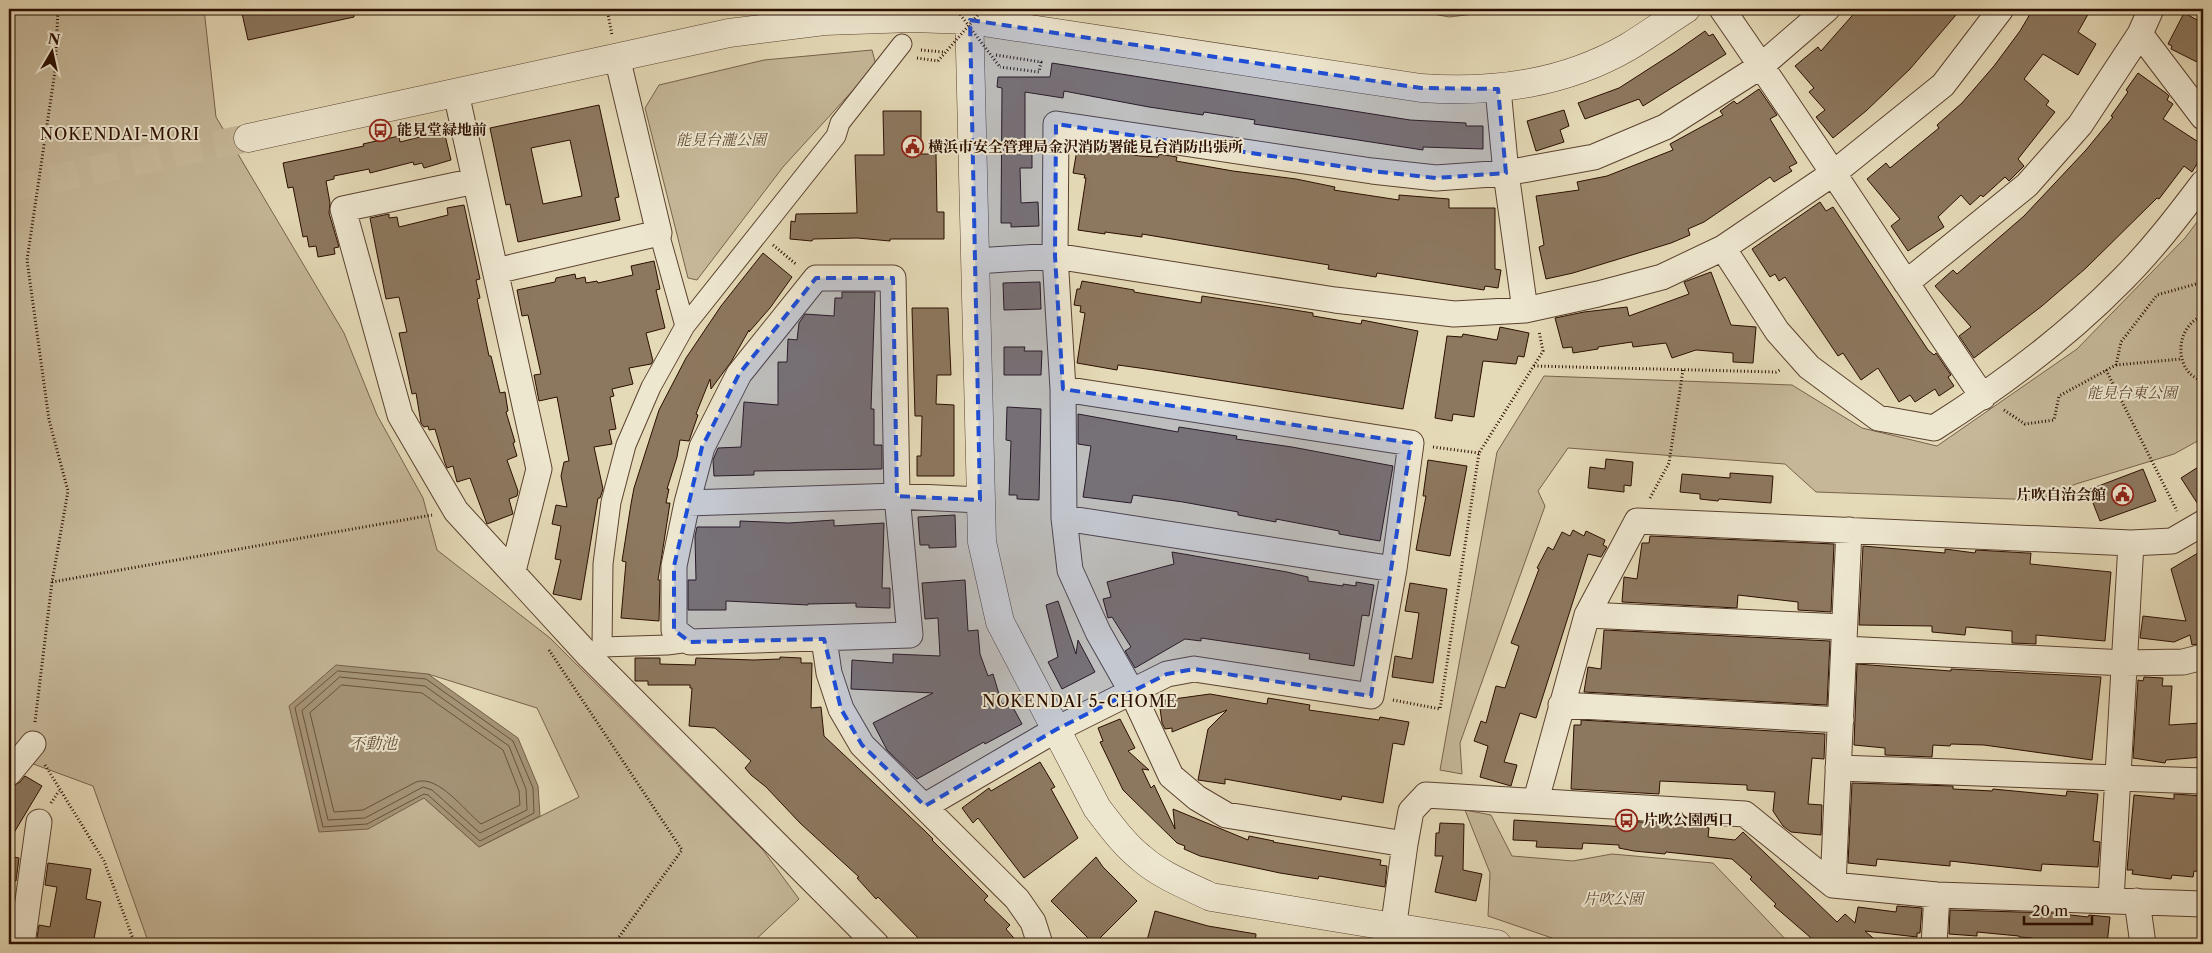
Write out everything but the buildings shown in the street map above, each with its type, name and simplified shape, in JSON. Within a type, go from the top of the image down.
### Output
[{"type":"street","points":[[248,138],[456,93],[614,46],[824,21],[970,14],[1421,88],[1460,91],[1498,89],[1541,82],[1584,69],[1628,47],[1686,9]]},
{"type":"street","points":[[1722,9],[1835,172],[1906,283],[1983,396]]},
{"type":"street","points":[[1405,844],[1226,815],[1197,798],[1172,776],[1132,692],[1098,632],[1070,570],[1064,518],[1063,389],[1055,256],[1056,124],[1372,171],[1436,178],[1506,173],[1594,157],[1666,127],[1761,66],[1827,9]]},
{"type":"street","points":[[976,261],[1055,256],[1335,300],[1454,314],[1530,309],[1662,277],[1723,248],[1835,172],[1943,85],[2001,9]]},
{"type":"street","points":[[1906,283],[2027,185],[2080,125],[2140,34],[2152,9]]},
{"type":"street","points":[[970,14],[982,542],[1000,622],[1097,808],[1117,834],[1141,858],[1172,878],[1211,896],[1393,935],[1497,944]]},
{"type":"street","points":[[2140,34],[2203,117]]},
{"type":"street","points":[[614,46],[659,233],[685,326]]},
{"type":"street","points":[[596,652],[602,564],[611,502],[630,436],[651,387],[685,326],[836,136],[840,123],[907,47]]},
{"type":"street","points":[[1498,89],[1506,173],[1530,309]]},
{"type":"street","points":[[456,93],[539,469],[513,571]]},
{"type":"street","points":[[475,181],[343,209],[400,415],[456,510],[513,571],[596,652],[876,944]]},
{"type":"street","points":[[1723,248],[1776,331],[1809,367],[1878,418],[1934,428],[1983,396],[2051,346],[2123,280],[2173,222],[2203,183]]},
{"type":"street","points":[[496,271],[659,233]]},
{"type":"street","points":[[596,652],[690,642],[910,635],[897,496],[893,278],[816,278],[739,374],[702,447],[687,503],[674,566],[674,630],[690,642]]},
{"type":"street","points":[[925,806],[1057,729],[1167,674],[1194,669],[1371,696],[1394,569],[1410,444],[1063,389]]},
{"type":"street","points":[[687,503],[897,496],[980,500]]},
{"type":"street","points":[[1064,518],[1394,569]]},
{"type":"street","points":[[1536,800],[1587,615],[1637,521],[2131,543],[2172,542],[2196,528]]},
{"type":"street","points":[[1833,885],[1849,530]]},
{"type":"street","points":[[2111,900],[2131,543]]},
{"type":"street","points":[[1587,615],[2125,663],[2183,662],[2203,657]]},
{"type":"street","points":[[824,639],[829,673],[841,709],[862,745],[1017,899],[1033,922],[1040,944]]},
{"type":"street","points":[[1561,705],[1840,720]]},
{"type":"street","points":[[9,773],[32,744]]},
{"type":"street","points":[[1838,768],[2203,781]]},
{"type":"street","points":[[1393,935],[1405,844],[1412,811],[1426,795],[1536,800],[1745,814],[1833,885],[1937,894],[2203,904]]},
{"type":"street","points":[[22,944],[39,822]]},
{"type":"street","points":[[1934,944],[1937,894]]},
{"type":"street","points":[[2137,901],[2143,944]]},
{"type":"path","points":[[58,9],[54,71],[27,260],[49,420],[68,491],[52,582],[32,744],[104,861],[135,944]]},
{"type":"path","points":[[607,9],[614,46]]},
{"type":"path","points":[[938,61],[970,14],[1000,67],[1039,72],[1041,62],[995,55]]},
{"type":"path","points":[[907,47],[943,52]]},
{"type":"path","points":[[759,234],[807,273],[816,278]]},
{"type":"path","points":[[2116,365],[2121,342],[2158,295],[2203,282]]},
{"type":"path","points":[[1371,696],[1440,709],[1478,453],[1543,350],[1530,309]]},
{"type":"path","points":[[2203,316],[2195,318],[2181,336],[2181,359],[2196,379],[2203,381]]},
{"type":"path","points":[[1534,366],[1776,372],[1801,357]]},
{"type":"path","points":[[1983,396],[2025,424],[2054,420],[2059,396],[2116,365],[2181,359]]},
{"type":"path","points":[[1637,521],[1669,463],[1683,370]]},
{"type":"path","points":[[2106,370],[2152,463],[2196,528]]},
{"type":"path","points":[[1410,444],[1478,453]]},
{"type":"path","points":[[52,582],[456,510]]},
{"type":"path","points":[[544,643],[682,850],[614,944]]},
{"type":"highlighted area","points":[[970,20],[1421,88],[1498,89],[1506,173],[1436,178],[1372,171],[1056,124],[1055,256],[1063,389],[1411,443],[1371,696],[1194,669],[1167,674],[1057,729],[925,806],[862,745],[841,709],[824,639],[690,642],[674,630],[674,566],[702,447],[739,374],[816,278],[893,278],[897,496],[980,500]]},
{"type":"green space","points":[[9,9],[204,9],[216,117],[344,333],[377,415],[423,498],[437,550],[550,638],[763,850],[799,899],[751,944],[149,944],[93,786],[9,755]],"holes":[[[428,674],[537,708],[579,797],[479,847],[424,798]]]},
{"type":"green space","points":[[1407,9],[1517,9],[1449,17]]},
{"type":"green space","name":"能見台瀧公園","points":[[872,50],[876,65],[783,167],[697,280],[688,278],[645,108],[659,85],[764,60]]},
{"type":"green space","name":"能見台東公園","points":[[2203,214],[2203,438],[2174,454],[2076,484],[2039,500],[1816,492],[1785,464],[1568,448],[1538,491],[1545,506],[1460,743],[1462,774],[1440,770],[1497,452],[1544,376],[1792,385],[1862,428],[1937,446],[2077,349],[2185,238]]},
{"type":"green space","name":"片吹公園","points":[[1465,810],[1491,815],[1512,856],[1573,861],[1612,854],[1713,863],[1790,944],[1562,944],[1552,938],[1488,916],[1490,873]]},
{"type":"water","name":"不動池","points":[[336,665],[428,674],[518,738],[538,786],[540,816],[479,847],[424,798],[368,829],[319,832],[289,706]]},
{"type":"tunnel","points":[[9,188],[248,138]]},
{"type":"place","name":"能見堂緑地前","points":[[381,130]]},
{"type":"place","name":"横浜市安全管理局金沢消防署能見台消防出張所","points":[[912,147]]},
{"type":"place","name":"片吹自治会館","points":[[2122,495]]},
{"type":"place","name":"片吹公園西口","points":[[1627,820]]},
{"type":"district","name":"NOKENDAI-MORI","points":[[120,134]]},
{"type":"district","name":"NOKENDAI 5-CHOME","points":[[1080,701]]}]
